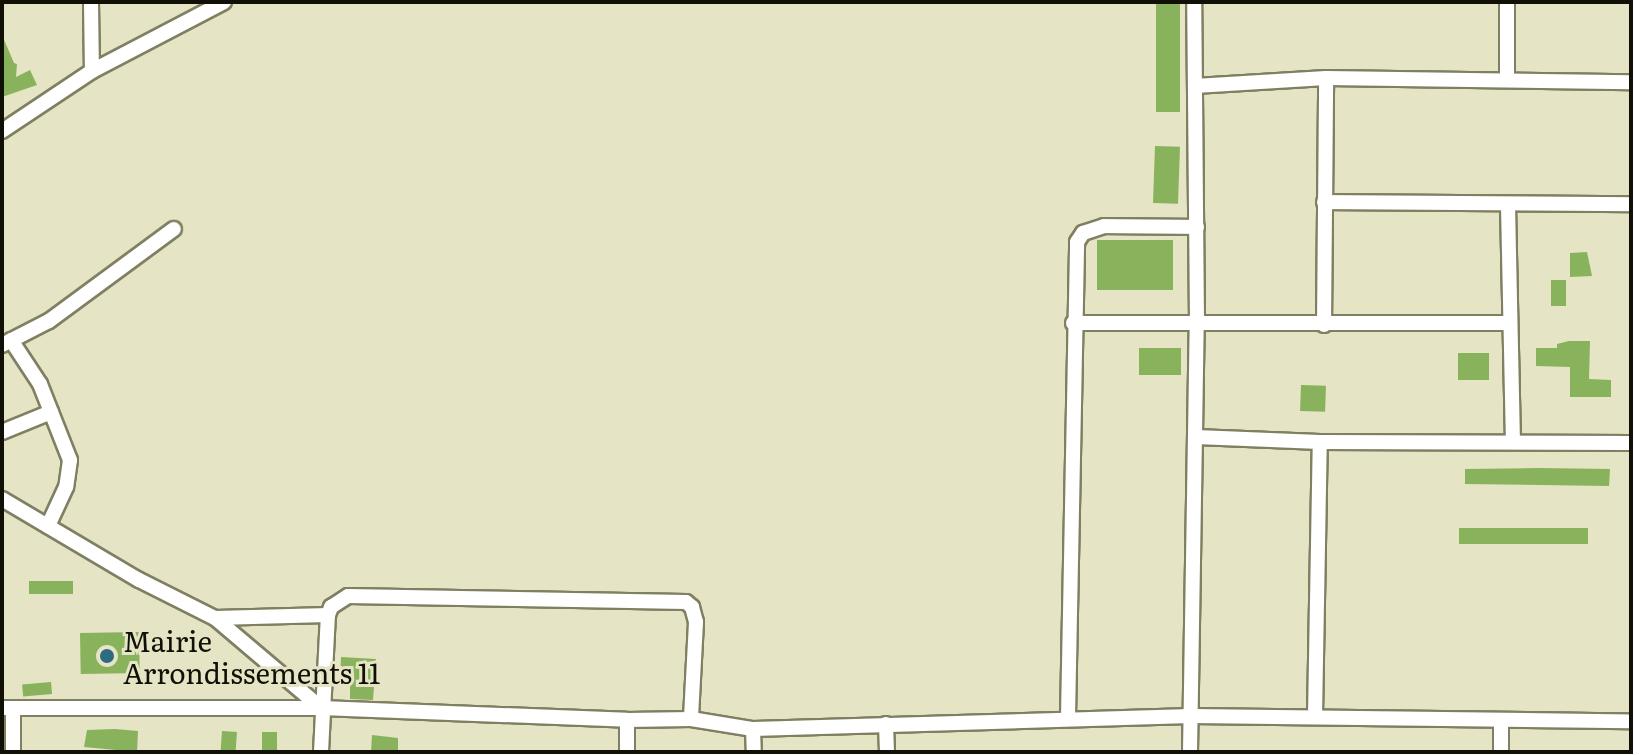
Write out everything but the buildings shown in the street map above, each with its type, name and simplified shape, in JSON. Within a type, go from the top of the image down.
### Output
[{"type":"street","points":[[91,2],[92,71]]},
{"type":"street","points":[[2,131],[92,71],[224,2]]},
{"type":"street","points":[[1190,752],[1197,323],[1194,2]]},
{"type":"street","points":[[1507,2],[1507,79]]},
{"type":"street","points":[[1195,86],[1326,78],[1631,82]]},
{"type":"street","points":[[1324,325],[1326,78]]},
{"type":"street","points":[[1324,202],[1631,204]]},
{"type":"street","points":[[1508,205],[1513,440]]},
{"type":"street","points":[[1068,717],[1075,253],[1083,233],[1104,226],[1197,227]]},
{"type":"street","points":[[48,526],[66,487],[70,460],[40,384],[7,342],[49,321],[174,229]]},
{"type":"street","points":[[1073,323],[1509,323]]},
{"type":"street","points":[[2,432],[51,412]]},
{"type":"street","points":[[1196,437],[1320,442],[1513,440],[1631,443]]},
{"type":"street","points":[[1315,716],[1320,442]]},
{"type":"street","points":[[2,499],[215,618],[321,708]]},
{"type":"street","points":[[321,752],[328,615],[331,607],[348,596],[686,602],[692,607],[696,622],[691,719]]},
{"type":"street","points":[[215,618],[328,615]]},
{"type":"street","points":[[13,752],[8,708],[321,708],[627,720],[691,719],[753,729],[1068,717],[1315,716],[1631,721]]},
{"type":"street","points":[[627,720],[627,752]]},
{"type":"street","points":[[1501,720],[1501,752]]},
{"type":"street","points":[[886,724],[887,752]]},
{"type":"street","points":[[753,729],[754,752]]},
{"type":"place","name":"Mairie Arrondissements 11","points":[[107,656]]}]
